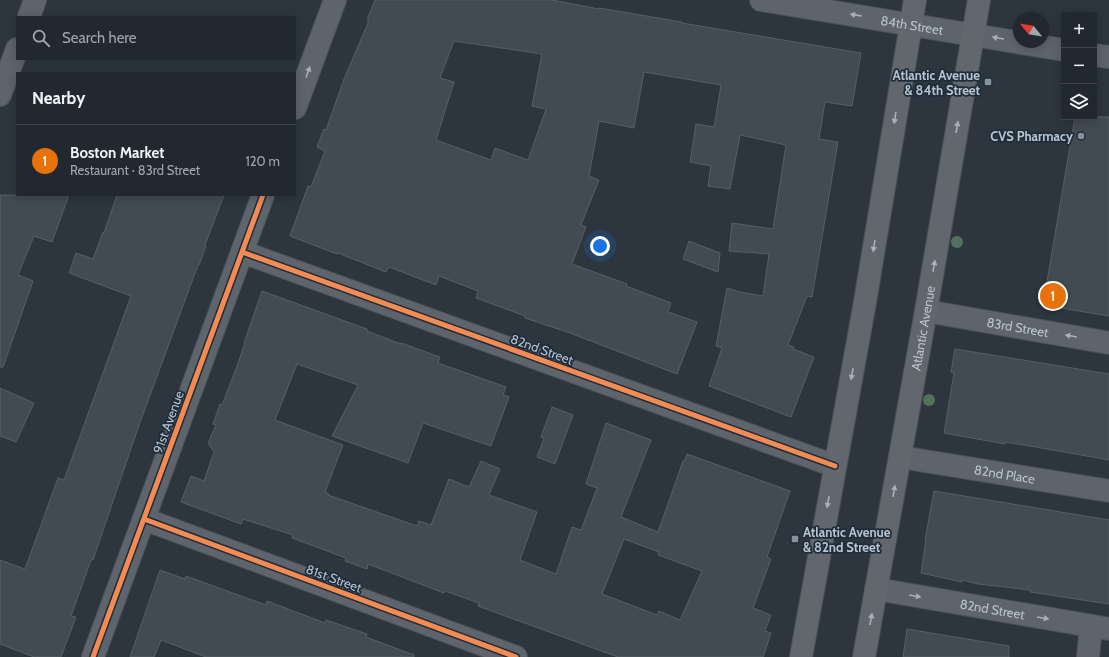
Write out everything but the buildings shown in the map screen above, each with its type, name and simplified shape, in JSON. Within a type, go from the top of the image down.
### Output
[{"type":"main road","points":[[801,657],[865,302],[915,0]]},
{"type":"main road","name":"Atlantic Avenue","points":[[864,657],[926,311],[979,0]]},
{"type":"street","points":[[29,16],[35,0]]},
{"type":"street","name":"84th Street","points":[[761,0],[1061,49]]},
{"type":"street","points":[[296,105],[331,1]]},
{"type":"street","points":[[0,95],[16,52]]},
{"type":"street","points":[[1097,55],[1109,57]]},
{"type":"street","name":"91st Avenue","points":[[93,657],[263,196]]},
{"type":"street","name":"82nd Street","points":[[242,252],[835,466]]},
{"type":"street","name":"83rd Street","points":[[926,311],[1109,343]]},
{"type":"street","name":"82nd Place","points":[[900,457],[1109,491]]},
{"type":"street","name":"81st Street","points":[[144,519],[516,657]]},
{"type":"street","name":"82nd Street","points":[[876,589],[1100,628]]},
{"type":"street","points":[[1088,657],[1100,628]]},
{"type":"cycle path","points":[[93,657],[263,196]]},
{"type":"cycle path","points":[[242,252],[835,466]]},
{"type":"cycle path","points":[[144,519],[516,657]]},
{"type":"place","name":"Atlantic Avenue & 84th Street","points":[[988,82]]},
{"type":"place","name":"CVS Pharmacy","points":[[1081,136]]},
{"type":"place","name":"Boston Market","points":[[1053,296]]},
{"type":"place","name":"Atlantic Avenue & 82nd Street","points":[[795,539]]}]
